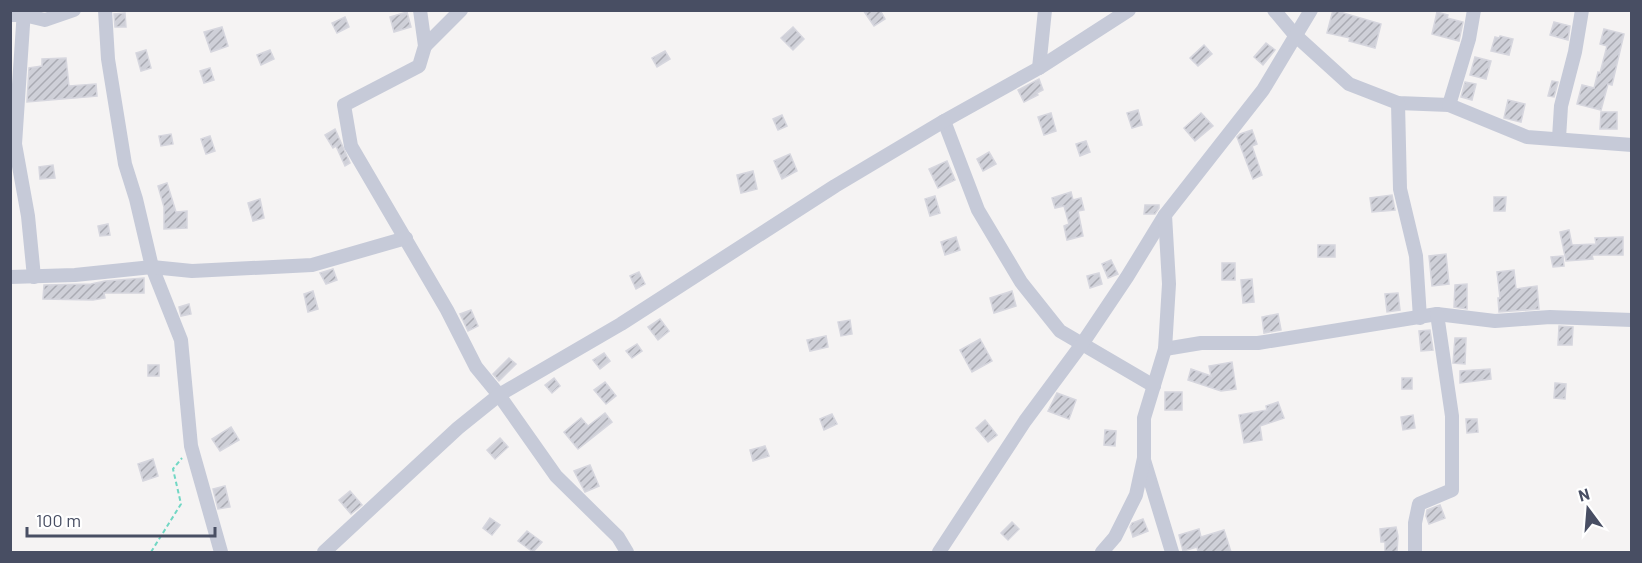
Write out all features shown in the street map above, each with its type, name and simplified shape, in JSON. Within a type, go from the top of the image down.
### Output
[{"type":"street","points":[[34,277],[28,216],[15,144],[19,13],[45,20],[74,10]]},
{"type":"street","points":[[105,10],[108,59],[125,164],[152,267],[181,340],[191,447],[221,552]]},
{"type":"street","points":[[420,10],[425,46],[419,66],[344,105],[351,146],[447,310],[476,367],[499,395],[556,476],[618,537],[627,552]]},
{"type":"street","points":[[425,46],[461,10]]},
{"type":"street","points":[[1039,68],[1045,10]]},
{"type":"street","points":[[324,552],[458,428],[499,395],[621,324],[835,186],[1039,68],[1130,10]]},
{"type":"street","points":[[1274,10],[1295,35],[1349,84],[1398,103],[1449,105],[1527,136],[1632,145]]},
{"type":"street","points":[[939,552],[1025,421],[1082,344],[1127,277],[1165,215],[1263,90],[1311,10]]},
{"type":"street","points":[[1449,105],[1474,10]]},
{"type":"street","points":[[1559,138],[1560,106],[1575,52],[1582,10]]},
{"type":"street","points":[[1398,103],[1400,189],[1416,256],[1420,318]]},
{"type":"street","points":[[944,121],[978,210],[1021,282],[1060,331],[1154,386]]},
{"type":"street","points":[[1102,552],[1115,537],[1136,495],[1144,458],[1144,417],[1165,349],[1169,284],[1165,215]]},
{"type":"street","points":[[10,277],[75,275],[152,267],[192,271],[312,265],[406,238]]},
{"type":"street","points":[[1165,349],[1202,343],[1258,344],[1437,314],[1494,321],[1550,317],[1632,321]]},
{"type":"street","points":[[1415,552],[1415,523],[1419,504],[1452,490],[1452,416],[1437,314]]},
{"type":"street","points":[[1144,458],[1172,552]]},
{"type":"path","points":[[151,552],[181,504],[173,469],[191,447]]},
{"type":"building","points":[[863,10],[880,10],[885,19],[874,26]]},
{"type":"building","points":[[1333,10],[1381,24],[1375,48],[1349,41],[1350,38],[1327,33]]},
{"type":"building","points":[[407,12],[411,27],[394,32],[390,17]]},
{"type":"building","points":[[1437,12],[1448,15],[1447,18],[1463,22],[1459,41],[1432,34]]},
{"type":"building","points":[[125,13],[126,27],[115,27],[114,14]]},
{"type":"building","points":[[345,17],[349,27],[337,33],[332,23]]},
{"type":"building","points":[[1554,22],[1570,26],[1568,40],[1550,35]]},
{"type":"building","points":[[222,27],[228,46],[211,52],[204,32]]},
{"type":"building","points":[[793,27],[804,39],[793,50],[781,38]]},
{"type":"building","points":[[1604,29],[1624,34],[1612,85],[1608,84],[1601,110],[1577,104],[1582,85],[1594,88],[1598,72],[1600,73],[1607,46],[1600,44]]},
{"type":"building","points":[[1495,37],[1513,39],[1509,55],[1491,51]]},
{"type":"building","points":[[1266,43],[1275,50],[1263,65],[1254,57]]},
{"type":"building","points":[[1204,45],[1212,54],[1198,66],[1190,58]]},
{"type":"building","points":[[146,50],[151,68],[141,71],[136,53]]},
{"type":"building","points":[[270,50],[274,59],[261,65],[257,55]]},
{"type":"building","points":[[665,51],[670,59],[657,67],[652,58]]},
{"type":"building","points":[[1475,57],[1491,61],[1486,79],[1470,75]]},
{"type":"building","points":[[66,58],[69,86],[96,84],[97,96],[27,102],[29,68],[42,66],[42,59]]},
{"type":"building","points":[[210,68],[214,80],[204,83],[200,71]]},
{"type":"building","points":[[1039,79],[1043,90],[1024,102],[1018,90]]},
{"type":"building","points":[[1552,81],[1558,82],[1554,97],[1548,96]]},
{"type":"building","points":[[1465,82],[1476,84],[1472,100],[1461,97]]},
{"type":"building","points":[[1508,100],[1525,104],[1521,122],[1504,118]]},
{"type":"building","points":[[1138,110],[1142,125],[1132,128],[1127,113]]},
{"type":"building","points":[[1601,112],[1617,112],[1617,129],[1600,129]]},
{"type":"building","points":[[1051,113],[1056,131],[1044,135],[1038,117]]},
{"type":"building","points":[[1201,113],[1213,126],[1195,141],[1184,128]]},
{"type":"building","points":[[782,115],[787,126],[778,130],[773,119]]},
{"type":"building","points":[[335,129],[350,163],[345,166],[336,146],[333,148],[325,135]]},
{"type":"building","points":[[1252,130],[1257,144],[1252,146],[1262,175],[1253,179],[1237,137]]},
{"type":"building","points":[[171,134],[173,144],[161,146],[159,136]]},
{"type":"building","points":[[210,136],[215,151],[206,154],[201,139]]},
{"type":"building","points":[[1086,141],[1090,152],[1080,156],[1076,144]]},
{"type":"building","points":[[989,152],[996,164],[983,171],[977,159]]},
{"type":"building","points":[[790,154],[797,171],[782,179],[774,161]]},
{"type":"building","points":[[947,161],[955,180],[938,188],[929,169]]},
{"type":"building","points":[[53,165],[55,178],[40,179],[39,167]]},
{"type":"building","points":[[753,171],[757,189],[741,193],[737,175]]},
{"type":"building","points":[[167,183],[176,212],[187,211],[187,228],[164,229],[164,207],[158,186]]},
{"type":"building","points":[[1071,192],[1073,200],[1081,198],[1084,210],[1078,211],[1083,236],[1067,240],[1064,226],[1069,224],[1064,206],[1055,208],[1052,198]]},
{"type":"building","points":[[1392,195],[1395,210],[1372,212],[1370,198]]},
{"type":"building","points":[[935,196],[940,213],[930,216],[925,199]]},
{"type":"building","points":[[1494,197],[1506,197],[1505,211],[1494,211]]},
{"type":"building","points":[[260,199],[264,218],[253,221],[248,203]]},
{"type":"building","points":[[1145,205],[1159,205],[1159,208],[1155,214],[1144,214]]},
{"type":"building","points":[[108,224],[110,235],[100,236],[98,226]]},
{"type":"building","points":[[1569,230],[1572,245],[1596,244],[1595,238],[1623,237],[1623,255],[1592,255],[1593,259],[1566,261],[1560,232]]},
{"type":"building","points":[[956,237],[960,250],[945,255],[941,242]]},
{"type":"building","points":[[1318,245],[1335,245],[1335,257],[1318,257]]},
{"type":"building","points":[[1446,254],[1449,284],[1432,286],[1429,256]]},
{"type":"building","points":[[1563,256],[1564,266],[1553,267],[1551,257]]},
{"type":"building","points":[[1111,260],[1118,274],[1108,278],[1102,264]]},
{"type":"building","points":[[1222,263],[1235,263],[1235,280],[1222,280]]},
{"type":"building","points":[[333,269],[337,280],[326,284],[320,273]]},
{"type":"building","points":[[1514,270],[1516,289],[1537,286],[1539,309],[1499,312],[1497,272]]},
{"type":"building","points":[[639,272],[645,284],[636,289],[630,276]]},
{"type":"building","points":[[1099,273],[1102,284],[1090,288],[1087,276]]},
{"type":"building","points":[[144,278],[144,293],[104,293],[105,298],[93,300],[43,299],[44,285],[91,284]]},
{"type":"building","points":[[1252,279],[1254,302],[1243,303],[1241,280]]},
{"type":"building","points":[[1467,284],[1467,309],[1454,307],[1455,285]]},
{"type":"building","points":[[313,291],[318,309],[308,312],[304,294]]},
{"type":"building","points":[[1012,291],[1016,306],[994,313],[990,298]]},
{"type":"building","points":[[1398,293],[1400,310],[1387,312],[1385,294]]},
{"type":"building","points":[[189,304],[191,314],[181,316],[179,307]]},
{"type":"building","points":[[471,310],[478,326],[468,331],[460,314]]},
{"type":"building","points":[[1278,314],[1281,330],[1264,333],[1262,317]]},
{"type":"building","points":[[660,319],[669,331],[658,340],[648,327]]},
{"type":"building","points":[[850,320],[852,334],[841,336],[838,322]]},
{"type":"building","points":[[1559,326],[1573,327],[1572,345],[1558,345]]},
{"type":"building","points":[[1430,330],[1433,350],[1421,351],[1419,331]]},
{"type":"building","points":[[826,336],[828,347],[810,351],[807,340]]},
{"type":"building","points":[[1455,338],[1466,338],[1465,364],[1453,363]]},
{"type":"building","points":[[980,339],[992,361],[972,372],[960,350]]},
{"type":"building","points":[[637,344],[642,351],[632,358],[626,351]]},
{"type":"building","points":[[604,353],[610,361],[600,369],[593,360]]},
{"type":"building","points":[[509,358],[516,364],[499,381],[493,374]]},
{"type":"building","points":[[1232,362],[1236,389],[1221,391],[1188,380],[1191,369],[1211,376],[1209,366]]},
{"type":"building","points":[[148,365],[159,365],[159,376],[148,376]]},
{"type":"building","points":[[1490,369],[1491,379],[1460,383],[1460,371]]},
{"type":"building","points":[[554,378],[560,386],[552,393],[545,385]]},
{"type":"building","points":[[1402,378],[1412,378],[1412,389],[1402,389]]},
{"type":"building","points":[[605,382],[616,396],[606,404],[594,390]]},
{"type":"building","points":[[1555,383],[1566,384],[1565,399],[1554,398]]},
{"type":"building","points":[[1165,392],[1182,392],[1182,410],[1165,410]]},
{"type":"building","points":[[1057,393],[1076,400],[1069,419],[1048,411]]},
{"type":"building","points":[[1278,402],[1284,418],[1260,426],[1262,440],[1244,443],[1239,415],[1267,410],[1266,406]]},
{"type":"building","points":[[605,413],[612,422],[578,449],[564,432],[581,418],[588,426]]},
{"type":"building","points":[[832,414],[837,424],[824,430],[820,419]]},
{"type":"building","points":[[1413,415],[1415,428],[1403,430],[1401,417]]},
{"type":"building","points":[[1466,419],[1477,419],[1478,432],[1467,433]]},
{"type":"building","points":[[985,420],[997,435],[988,442],[976,428]]},
{"type":"building","points":[[231,427],[239,440],[220,451],[212,439]]},
{"type":"building","points":[[1105,430],[1116,431],[1115,446],[1104,445]]},
{"type":"building","points":[[500,438],[508,447],[495,459],[487,450]]},
{"type":"building","points":[[765,446],[769,456],[753,461],[750,450]]},
{"type":"building","points":[[153,459],[158,476],[143,481],[138,464]]},
{"type":"building","points":[[590,465],[599,486],[585,492],[574,471]]},
{"type":"building","points":[[225,486],[230,507],[218,509],[213,489]]},
{"type":"building","points":[[350,491],[362,505],[351,514],[339,500]]},
{"type":"building","points":[[1440,505],[1445,518],[1429,524],[1426,516],[1427,510]]},
{"type":"building","points":[[490,518],[500,525],[492,535],[483,528]]},
{"type":"building","points":[[1143,519],[1148,531],[1133,537],[1130,527],[1132,523]]},
{"type":"building","points":[[1012,522],[1019,529],[1008,540],[1001,533]]},
{"type":"building","points":[[1396,527],[1397,552],[1385,552],[1385,542],[1381,542],[1380,529]]},
{"type":"building","points":[[1199,529],[1201,537],[1224,530],[1231,552],[1198,552],[1197,547],[1183,551],[1179,535]]},
{"type":"building","points":[[527,531],[542,542],[533,552],[518,541]]}]
